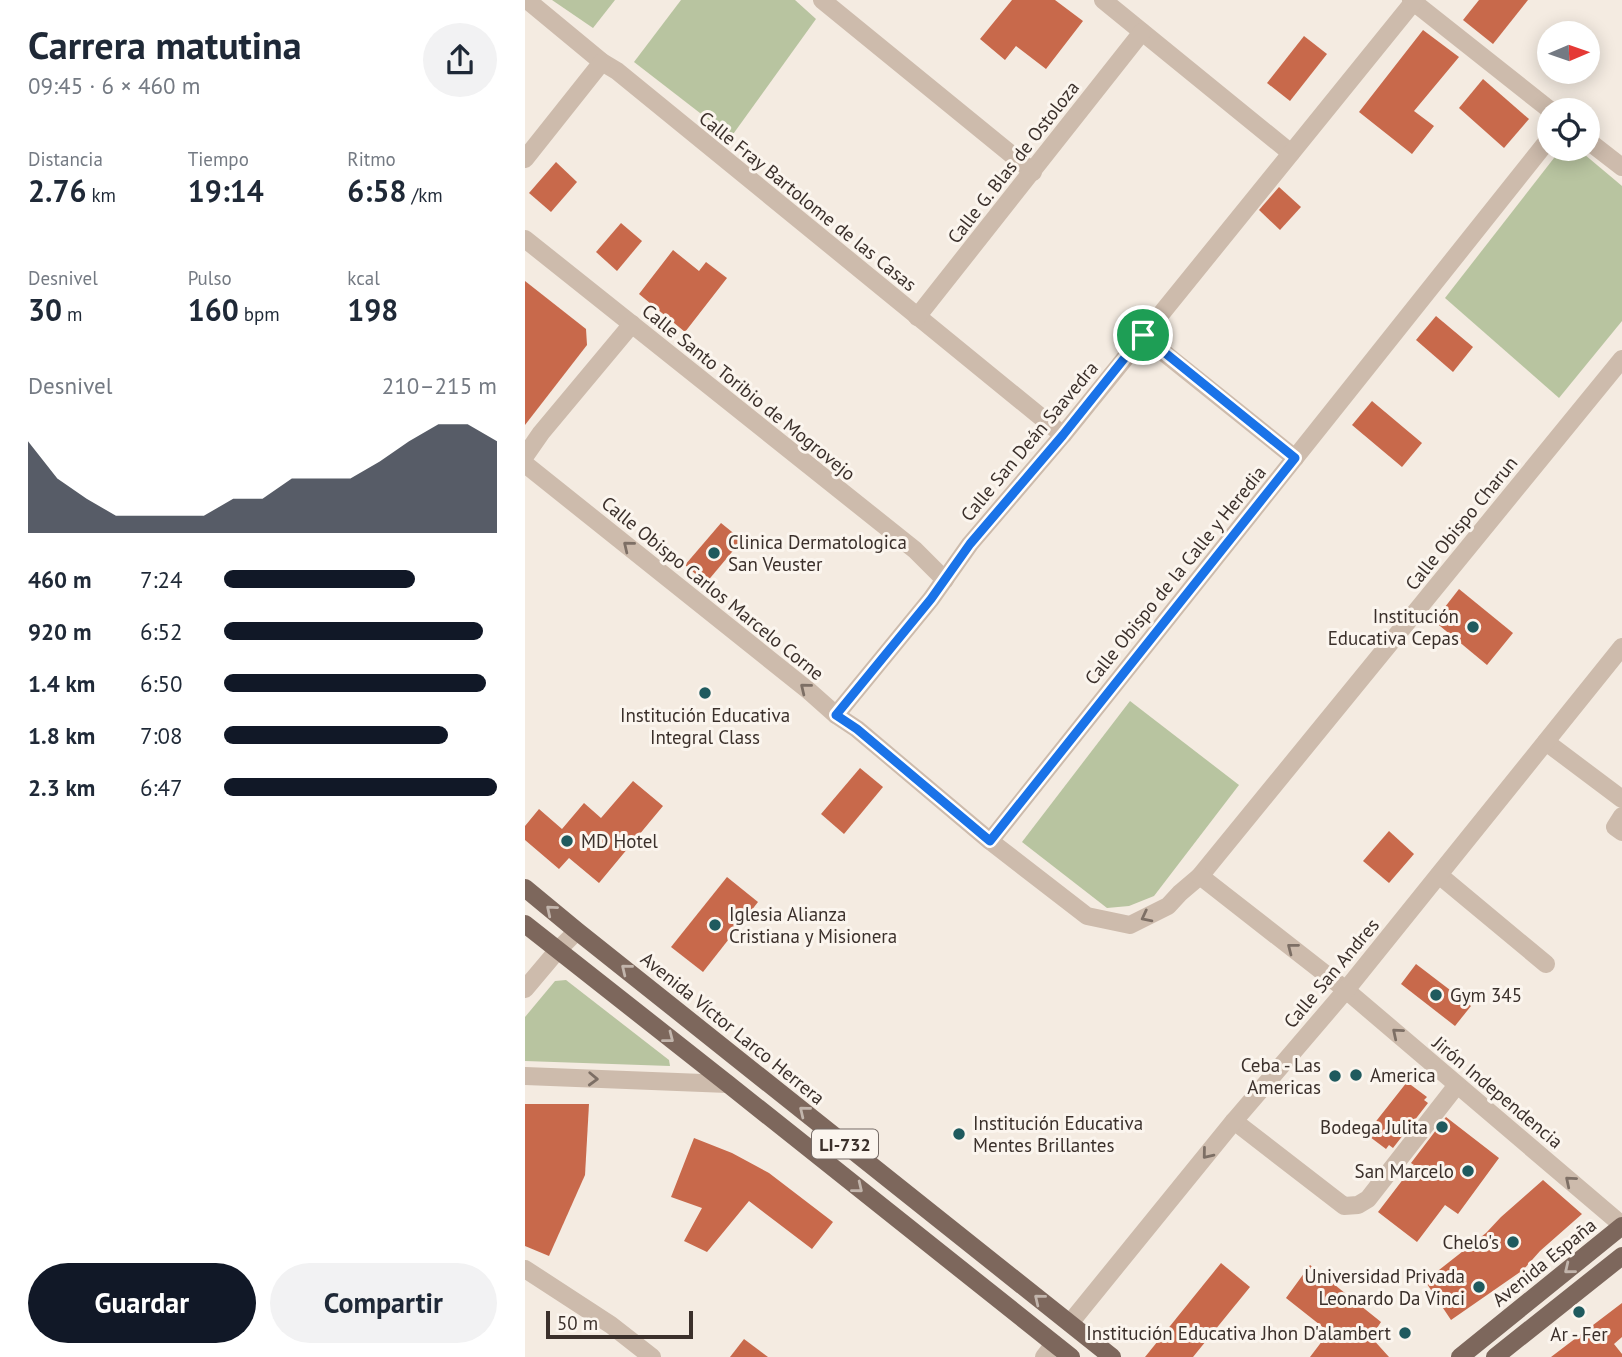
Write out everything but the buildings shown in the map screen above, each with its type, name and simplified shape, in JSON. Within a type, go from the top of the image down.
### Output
[{"type":"main road","name":"Avenida Víctor Larco Herrera","points":[[525,888],[1112,1357]]},
{"type":"main road","name":"LI-732","points":[[525,924],[728,1084],[1049,1351],[1071,1357]]},
{"type":"main road","name":"Avenida España","points":[[1459,1357],[1622,1225]]},
{"type":"main road","points":[[1495,1357],[1622,1256]]},
{"type":"street","name":"Calle Fray Bartolome de las Casas","points":[[527,0],[1063,435]]},
{"type":"street","points":[[822,0],[1033,172]]},
{"type":"street","points":[[1103,0],[1291,153]]},
{"type":"street","points":[[1413,1],[1537,100]]},
{"type":"street","name":"Calle San Deán Saavedra","points":[[836,715],[945,580],[970,544],[1063,435],[1413,1]]},
{"type":"street","name":"Calle G. Blas de Ostoloza","points":[[917,317],[1142,32]]},
{"type":"street","points":[[525,159],[602,62]]},
{"type":"street","points":[[1600,150],[1622,167]]},
{"type":"street","name":"Calle Obispo de la Calle y Heredia","points":[[990,841],[1537,154]]},
{"type":"street","name":"Calle Santo Toribio de Mogrovejo","points":[[525,239],[915,550],[945,580]]},
{"type":"street","points":[[525,456],[632,324]]},
{"type":"street","points":[[1143,335],[1295,458]]},
{"type":"street","name":"Calle Obispo Charun","points":[[1200,876],[1622,359]]},
{"type":"street","name":"Calle Obispo Carlos Marcelo Corne","points":[[525,464],[836,715],[857,729],[990,841],[1087,916],[1130,925],[1168,906],[1200,876]]},
{"type":"street","name":"Calle San Andres","points":[[1070,1323],[1234,1121],[1346,990],[1622,647]]},
{"type":"street","points":[[1546,741],[1622,799]]},
{"type":"street","points":[[1622,816],[1615,827],[1622,832]]},
{"type":"street","points":[[1439,875],[1546,964]]},
{"type":"street","points":[[1200,876],[1346,990]]},
{"type":"street","points":[[525,989],[577,931]]},
{"type":"street","name":"Jirón Independencia","points":[[1346,990],[1622,1225]]},
{"type":"street","points":[[525,1076],[728,1084]]},
{"type":"street","points":[[1234,1121],[1344,1206],[1358,1205],[1368,1199],[1457,1085]]},
{"type":"street","points":[[525,1269],[611,1325],[652,1357]]},
{"type":"green space","points":[[552,0],[615,0],[593,28]]},
{"type":"green space","points":[[681,0],[795,0],[816,19],[731,137],[634,62]]},
{"type":"green space","points":[[1552,161],[1592,161],[1622,186],[1622,321],[1559,398],[1445,298]]},
{"type":"green space","points":[[1130,701],[1239,785],[1154,896],[1129,906],[1107,908],[1022,842]]},
{"type":"green space","points":[[566,980],[669,1060],[670,1066],[525,1061],[525,1017],[555,981]]},
{"type":"place","name":"Clinica Dermatologica San Veuster","points":[[714,553]]},
{"type":"place","name":"Institución Educativa Cepas","points":[[1473,627]]},
{"type":"place","name":"Institución Educativa Integral Class","points":[[705,693]]},
{"type":"place","name":"MD Hotel","points":[[567,841]]},
{"type":"place","name":"Iglesia Alianza Cristiana y Misionera","points":[[715,925]]},
{"type":"place","name":"Gym 345","points":[[1436,995]]},
{"type":"place","name":"America","points":[[1356,1075]]},
{"type":"place","name":"Ceba - Las Americas","points":[[1335,1076]]},
{"type":"place","name":"Bodega Julita","points":[[1442,1127]]},
{"type":"place","name":"Institución Educativa Mentes Brillantes","points":[[959,1134]]},
{"type":"place","name":"San Marcelo","points":[[1468,1171]]},
{"type":"place","name":"Chelo's","points":[[1513,1242]]},
{"type":"place","name":"Universidad Privada Leonardo Da Vinci","points":[[1479,1287]]},
{"type":"place","name":"Ar - Fer","points":[[1579,1312]]},
{"type":"place","name":"Institución Educativa Jhon D'alambert","points":[[1405,1333]]},
{"type":"route","points":[[1143,335],[1295,458],[990,841],[857,729],[836,715],[931,599],[970,544],[1063,435],[1143,335]]}]
